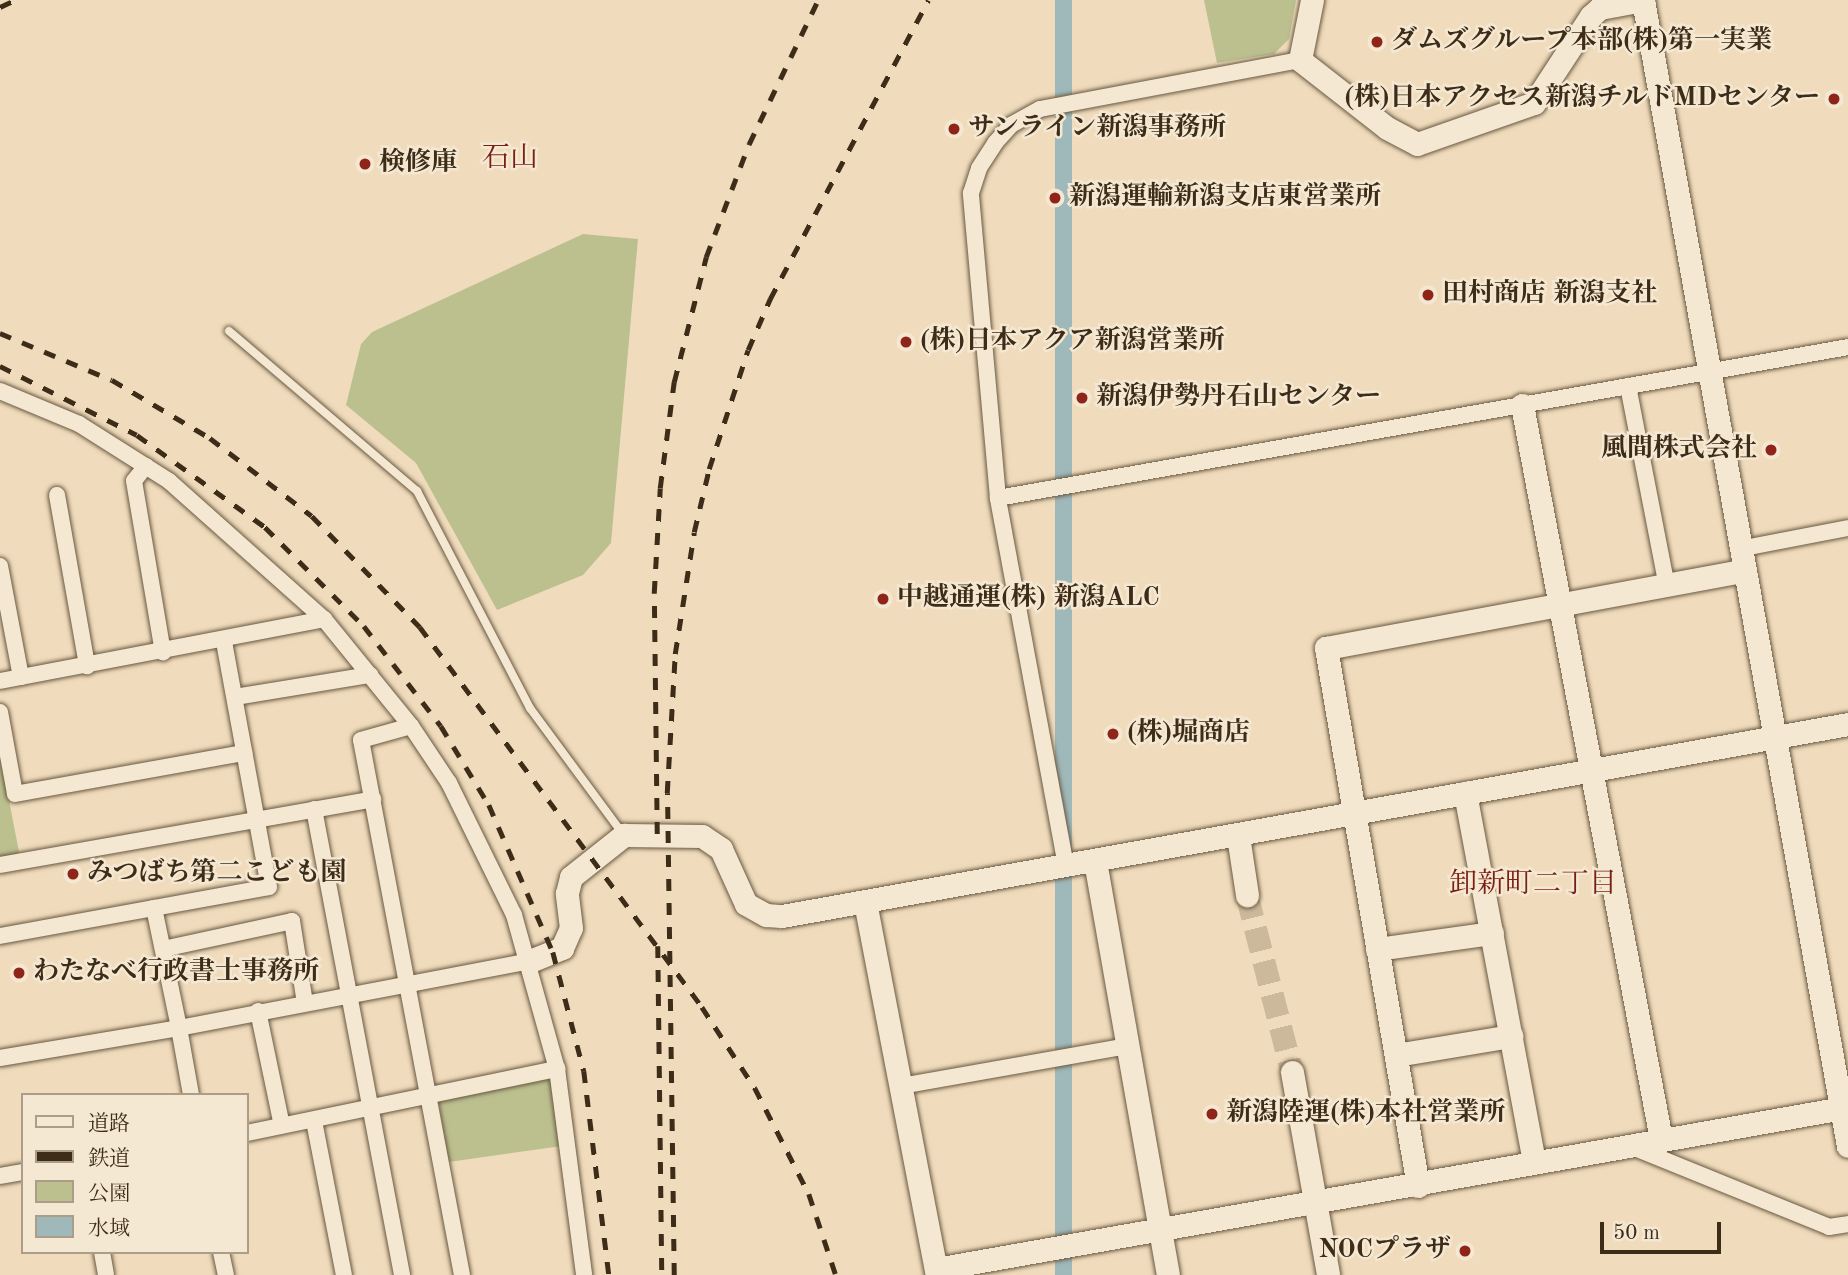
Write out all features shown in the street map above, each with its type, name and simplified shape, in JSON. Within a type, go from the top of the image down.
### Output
[{"type":"street","points":[[1300,60],[1312,0]]},
{"type":"street","points":[[1066,866],[998,498],[971,228],[971,193],[979,168],[995,143],[1011,125],[1040,109],[1300,60],[1387,128],[1417,144],[1429,143],[1534,103],[1591,16],[1600,8],[1643,0],[1773,736],[1845,1108],[1848,1146]]},
{"type":"street","points":[[998,498],[1848,347]]},
{"type":"street","points":[[1628,386],[1667,586]]},
{"type":"street","points":[[0,391],[79,424],[146,466],[261,558],[324,618],[411,726],[449,783],[514,915],[530,961],[557,1069],[584,1275]]},
{"type":"street","points":[[1522,405],[1661,1139]]},
{"type":"street","points":[[146,466],[134,481],[163,653]]},
{"type":"street","points":[[57,495],[87,666]]},
{"type":"street","points":[[1418,1186],[1326,648],[1667,586],[1741,560],[1848,528]]},
{"type":"street","points":[[0,566],[21,677]]},
{"type":"street","points":[[0,681],[163,653],[324,618]]},
{"type":"street","points":[[0,936],[269,887],[224,641]]},
{"type":"street","points":[[235,697],[370,675]]},
{"type":"street","points":[[0,712],[15,794],[244,753]]},
{"type":"street","points":[[0,1058],[178,1028],[530,961],[562,948],[571,928],[566,893],[571,877],[624,835],[690,834],[712,842],[727,859],[739,897],[766,915],[865,902],[1848,724]]},
{"type":"street","points":[[411,726],[360,740],[461,1275]]},
{"type":"street","points":[[1465,793],[1534,1163]]},
{"type":"street","points":[[0,865],[373,799]]},
{"type":"street","points":[[314,810],[402,1275]]},
{"type":"street","points":[[1238,836],[1247,895]]},
{"type":"street","points":[[1095,861],[1168,1275]]},
{"type":"street","points":[[865,902],[936,1272],[1160,1229],[1315,1205],[1627,1145],[1845,1108]]},
{"type":"street","points":[[155,908],[191,1093]]},
{"type":"street","points":[[163,949],[292,921],[305,1003]]},
{"type":"street","points":[[1377,949],[1492,933]]},
{"type":"street","points":[[258,1011],[282,1126]]},
{"type":"street","points":[[1396,1055],[1511,1036]]},
{"type":"street","points":[[901,1086],[1127,1046]]},
{"type":"street","points":[[248,1133],[557,1069]]},
{"type":"street","points":[[1292,1072],[1328,1275]]},
{"type":"street","points":[[314,1121],[344,1275]]},
{"type":"street","points":[[1627,1145],[1829,1227],[1848,1224]]},
{"type":"street","points":[[0,1176],[21,1172]]},
{"type":"street","points":[[102,1254],[106,1275]]},
{"type":"street","points":[[222,1254],[226,1275]]},
{"type":"lane","points":[[229,331],[417,491],[530,708],[624,835]]},
{"type":"green space","points":[[1204,0],[1296,0],[1289,39],[1274,54],[1217,63]]},
{"type":"green space","points":[[583,234],[638,239],[611,543],[583,575],[497,610],[416,463],[346,405],[361,344],[372,332]]},
{"type":"green space","points":[[0,754],[20,857],[0,860]]},
{"type":"green space","points":[[550,1074],[560,1146],[447,1162],[437,1090]]},
{"type":"water","points":[[1055,0],[1072,0],[1072,1275],[1055,1275]]},
{"type":"tunnel","points":[[1247,895],[1292,1072]]},
{"type":"railway","points":[[0,7],[15,0]]},
{"type":"railway","points":[[657,834],[654,593],[660,488],[674,382],[706,257],[749,144],[818,0]]},
{"type":"railway","points":[[674,1275],[667,793],[675,654],[694,532],[709,469],[748,350],[770,299],[928,0]]},
{"type":"railway","points":[[0,333],[112,380],[210,438],[312,516],[420,627],[702,1007],[755,1088],[809,1194],[836,1275]]},
{"type":"railway","points":[[0,366],[137,435],[265,527],[364,626],[441,726],[489,805],[553,952],[584,1071],[609,1275]]},
{"type":"railway","points":[[658,946],[662,1275]]},
{"type":"place","name":"ダムズグループ本部(株)第一実業","points":[[1377,42]]},
{"type":"place","name":"(株)日本アクセス新潟チルドMDセンター","points":[[1834,99]]},
{"type":"place","name":"サンライン新潟事務所","points":[[954,129]]},
{"type":"place","name":"検修庫","points":[[365,164]]},
{"type":"place","name":"新潟運輸新潟支店東営業所","points":[[1055,198]]},
{"type":"place","name":"田村商店 新潟支社","points":[[1428,295]]},
{"type":"place","name":"(株)日本アクア新潟営業所","points":[[906,342]]},
{"type":"place","name":"新潟伊勢丹石山センター","points":[[1082,398]]},
{"type":"place","name":"風間株式会社","points":[[1771,450]]},
{"type":"place","name":"中越通運(株) 新潟ALC","points":[[883,599]]},
{"type":"place","name":"(株)堀商店","points":[[1113,734]]},
{"type":"place","name":"みつばち第二こども園","points":[[73,874]]},
{"type":"place","name":"わたなべ行政書士事務所","points":[[19,973]]},
{"type":"place","name":"新潟陸運(株)本社営業所","points":[[1212,1114]]},
{"type":"place","name":"NOCプラザ","points":[[1465,1251]]},
{"type":"district","name":"石山","points":[[510,159]]},
{"type":"district","name":"卸新町二丁目","points":[[1533,885]]}]
